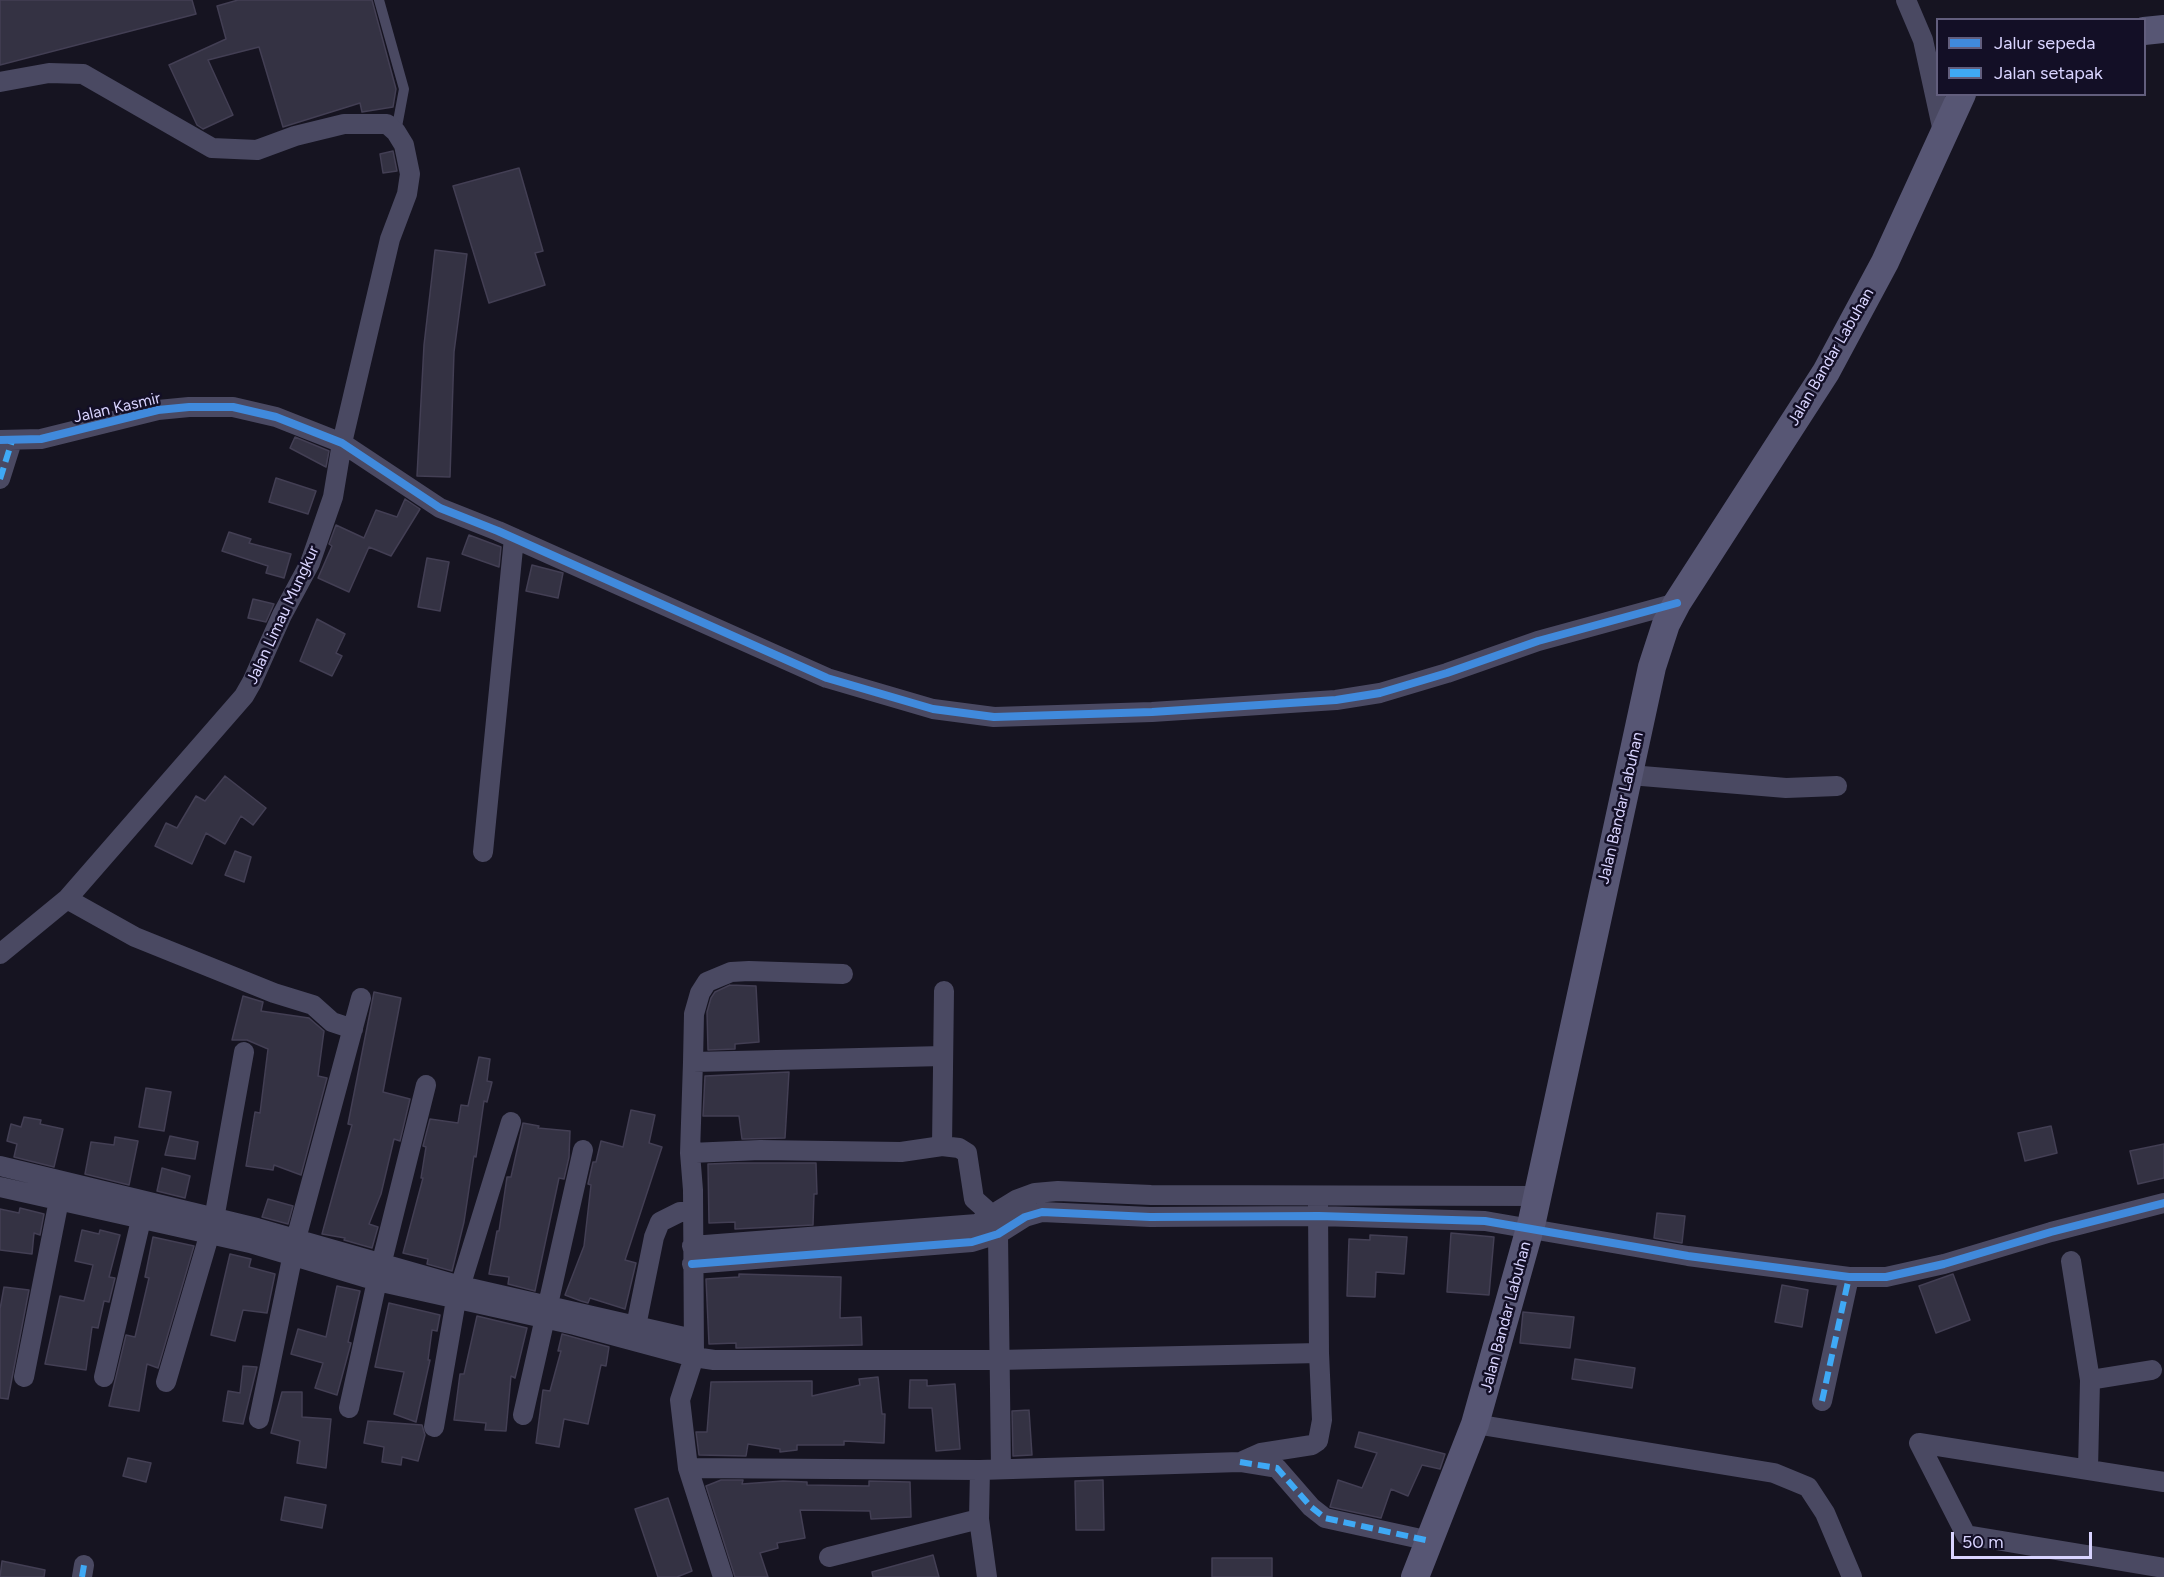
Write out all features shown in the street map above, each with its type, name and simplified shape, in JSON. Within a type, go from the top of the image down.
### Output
[{"type":"main road","points":[[2146,31],[2164,29]]},
{"type":"main road","name":"Jalan Bandar Labuhan","points":[[1415,1577],[1475,1424],[1530,1229],[1652,667],[1666,624],[1677,603],[1826,372],[1885,262],[1961,96]]},
{"type":"street","points":[[1906,0],[1914,14],[1929,61],[1944,136]]},
{"type":"street","points":[[0,82],[49,72],[83,74],[212,148],[256,150],[295,136],[344,124],[387,124],[396,132]]},
{"type":"street","name":"Jalan Limau Mungkur","points":[[0,954],[67,898],[244,696],[282,615],[310,563],[333,497],[342,443],[390,239],[409,185],[408,158],[396,132]]},
{"type":"street","name":"Jalan Kasmir","points":[[6,441],[80,431],[158,410],[233,407],[276,417],[342,443],[440,508],[514,538],[827,678],[933,709],[994,717],[1152,712],[1336,700],[1380,693],[1447,674],[1538,641],[1677,603]]},
{"type":"street","points":[[0,479],[6,441]]},
{"type":"street","points":[[483,852],[514,538]]},
{"type":"street","points":[[1630,775],[1786,788],[1838,786]]},
{"type":"street","points":[[67,898],[135,937],[255,986],[313,1005],[332,1022],[353,1029]]},
{"type":"street","points":[[723,1577],[688,1468],[680,1400],[693,1348],[693,1212],[690,1153],[694,1014],[700,993],[707,982],[731,972],[843,974]]},
{"type":"street","points":[[942,1146],[944,992]]},
{"type":"street","points":[[258,1419],[295,1247],[361,998]]},
{"type":"street","points":[[166,1382],[211,1226],[244,1052]]},
{"type":"street","points":[[693,1062],[943,1056]]},
{"type":"street","points":[[349,1408],[379,1272],[426,1085]]},
{"type":"street","points":[[434,1427],[459,1293],[511,1122]]},
{"type":"street","points":[[690,1153],[760,1150],[901,1152],[942,1146],[959,1148],[967,1153],[974,1199],[995,1225],[1001,1469]]},
{"type":"street","points":[[523,1415],[583,1150]]},
{"type":"street","points":[[0,1166],[63,1181],[144,1211]]},
{"type":"street","points":[[24,1377],[63,1181]]},
{"type":"street","points":[[0,1187],[57,1202],[144,1211],[211,1226],[459,1293],[752,1362],[998,1360],[1318,1353]]},
{"type":"street","points":[[995,1225],[1016,1200],[1035,1193],[1058,1191],[1151,1195],[1537,1196]]},
{"type":"street","points":[[1240,1462],[1261,1453],[1312,1445],[1318,1441],[1322,1420],[1318,1353],[1318,1194]]},
{"type":"street","points":[[1429,1220],[1430,1197]]},
{"type":"street","points":[[692,1255],[970,1233],[1042,1212],[1150,1217],[1318,1216],[1485,1221],[1689,1256],[1849,1277],[1886,1277],[1944,1264],[2051,1232],[2164,1203]]},
{"type":"street","points":[[104,1377],[144,1211]]},
{"type":"street","points":[[636,1326],[654,1237],[660,1222],[680,1212],[693,1212]]},
{"type":"street","points":[[2071,1261],[2090,1380],[2088,1470]]},
{"type":"street","points":[[1822,1401],[1849,1277]]},
{"type":"street","points":[[547,1312],[636,1326],[693,1348]]},
{"type":"street","points":[[2090,1380],[2152,1370]]},
{"type":"street","points":[[1475,1424],[1774,1473],[1808,1487],[1825,1513],[1852,1577]]},
{"type":"street","points":[[2164,1482],[1919,1443],[1966,1535],[2164,1568]]},
{"type":"street","points":[[688,1468],[980,1470],[1240,1462],[1277,1468],[1311,1507],[1325,1518],[1430,1542]]},
{"type":"street","points":[[980,1470],[979,1519],[987,1577]]},
{"type":"street","points":[[829,1557],[979,1519]]},
{"type":"lane","points":[[379,0],[404,89],[396,132]]},
{"type":"building","points":[[0,0],[192,0],[196,14],[0,65]]},
{"type":"building","points":[[238,0],[372,0],[396,89],[393,107],[362,112],[360,103],[283,127],[259,47],[208,60],[233,115],[203,129],[197,125],[169,65],[226,39],[217,6]]},
{"type":"building","points":[[393,151],[397,171],[383,173],[380,154]]},
{"type":"building","points":[[519,168],[543,251],[535,253],[545,285],[489,303],[453,186]]},
{"type":"building","points":[[435,250],[467,254],[454,352],[450,477],[417,476],[424,345]]},
{"type":"building","points":[[295,437],[329,451],[326,467],[290,448]]},
{"type":"building","points":[[276,478],[316,491],[308,514],[269,502]]},
{"type":"building","points":[[405,499],[420,509],[391,556],[369,547],[349,592],[318,578],[332,546],[329,544],[336,525],[364,538],[376,510],[397,517]]},
{"type":"building","points":[[229,532],[251,539],[249,543],[291,554],[284,578],[266,573],[268,566],[222,551]]},
{"type":"building","points":[[469,535],[501,547],[499,567],[462,554]]},
{"type":"building","points":[[427,558],[449,562],[440,611],[418,607]]},
{"type":"building","points":[[532,565],[563,573],[558,598],[526,591]]},
{"type":"building","points":[[253,599],[274,604],[266,622],[248,618]]},
{"type":"building","points":[[317,619],[345,634],[336,653],[342,656],[332,676],[300,661]]},
{"type":"building","points":[[225,776],[266,808],[253,825],[241,816],[225,844],[206,833],[192,864],[155,846],[166,823],[177,828],[196,796],[205,801]]},
{"type":"building","points":[[235,851],[251,857],[244,882],[225,875]]},
{"type":"building","points":[[730,985],[756,986],[759,1042],[735,1044],[735,1049],[708,1050],[707,1012],[711,998],[715,992]]},
{"type":"building","points":[[374,992],[401,998],[383,1092],[410,1099],[400,1141],[394,1139],[381,1194],[369,1224],[378,1227],[372,1248],[344,1240],[345,1238],[322,1234],[352,1125],[348,1124]]},
{"type":"building","points":[[243,996],[263,1002],[261,1011],[309,1018],[324,1031],[318,1076],[327,1078],[301,1175],[274,1165],[273,1170],[246,1166],[255,1112],[260,1113],[268,1049],[247,1040],[232,1040]]},
{"type":"building","points":[[479,1057],[490,1059],[487,1081],[492,1082],[487,1102],[484,1101],[464,1222],[452,1271],[427,1264],[428,1259],[403,1253],[423,1178],[421,1178],[426,1147],[423,1146],[430,1119],[458,1123],[461,1105],[468,1106]]},
{"type":"building","points":[[789,1072],[785,1138],[742,1139],[739,1116],[703,1116],[705,1076]]},
{"type":"building","points":[[146,1088],[171,1092],[164,1131],[139,1127]]},
{"type":"building","points":[[631,1110],[655,1115],[649,1143],[662,1147],[625,1260],[636,1263],[625,1309],[590,1298],[588,1303],[565,1295],[584,1246],[591,1185],[588,1184],[593,1162],[596,1162],[601,1141],[623,1147]]},
{"type":"building","points":[[24,1117],[41,1120],[40,1124],[63,1129],[54,1167],[14,1157],[17,1144],[7,1141],[11,1124],[21,1127]]},
{"type":"building","points":[[523,1123],[539,1126],[538,1128],[570,1131],[569,1157],[564,1179],[559,1178],[535,1291],[508,1284],[509,1277],[489,1274],[497,1231],[499,1231],[507,1177],[511,1177]]},
{"type":"building","points":[[2051,1126],[2057,1153],[2025,1161],[2018,1133]]},
{"type":"building","points":[[170,1136],[198,1142],[195,1159],[165,1155]]},
{"type":"building","points":[[115,1137],[138,1141],[129,1185],[85,1174],[91,1142],[114,1145]]},
{"type":"building","points":[[2164,1144],[2164,1178],[2138,1184],[2130,1151]]},
{"type":"building","points":[[816,1163],[817,1194],[814,1194],[813,1225],[735,1229],[735,1222],[709,1223],[708,1164]]},
{"type":"building","points":[[162,1168],[190,1176],[185,1198],[157,1191]]},
{"type":"building","points":[[268,1199],[293,1206],[288,1224],[262,1217]]},
{"type":"building","points":[[20,1208],[44,1214],[40,1235],[34,1233],[32,1254],[0,1250],[0,1209],[19,1213]]},
{"type":"building","points":[[1657,1213],[1685,1216],[1682,1243],[1654,1238]]},
{"type":"building","points":[[82,1230],[99,1234],[100,1230],[120,1235],[109,1277],[115,1278],[109,1302],[104,1301],[98,1328],[92,1327],[86,1370],[45,1364],[60,1296],[84,1301],[93,1265],[75,1261]]},
{"type":"building","points":[[1451,1233],[1494,1237],[1489,1295],[1447,1292]]},
{"type":"building","points":[[1370,1235],[1407,1237],[1404,1274],[1376,1272],[1375,1297],[1347,1296],[1349,1239],[1370,1240]]},
{"type":"building","points":[[153,1237],[194,1246],[158,1368],[147,1364],[139,1411],[109,1406],[126,1335],[135,1337],[149,1278],[145,1277]]},
{"type":"building","points":[[230,1254],[251,1259],[249,1267],[275,1274],[267,1313],[243,1310],[235,1341],[211,1335]]},
{"type":"building","points":[[739,1274],[841,1277],[840,1318],[861,1317],[862,1345],[736,1348],[736,1343],[709,1344],[706,1279],[739,1277]]},
{"type":"building","points":[[1953,1274],[1970,1320],[1936,1333],[1919,1286]]},
{"type":"building","points":[[1782,1285],[1808,1290],[1802,1327],[1775,1322]]},
{"type":"building","points":[[337,1286],[360,1291],[348,1342],[351,1343],[337,1395],[315,1388],[323,1363],[291,1354],[298,1329],[326,1337]]},
{"type":"building","points":[[4,1287],[29,1290],[8,1399],[0,1398],[0,1309]]},
{"type":"building","points":[[389,1303],[440,1315],[437,1331],[432,1330],[428,1360],[430,1360],[416,1422],[394,1414],[404,1372],[375,1367]]},
{"type":"building","points":[[1523,1312],[1574,1317],[1570,1348],[1520,1343]]},
{"type":"building","points":[[477,1316],[527,1328],[515,1378],[511,1376],[506,1431],[485,1430],[486,1423],[454,1420],[460,1374],[464,1374]]},
{"type":"building","points":[[562,1334],[609,1347],[606,1366],[601,1365],[588,1424],[564,1419],[559,1447],[536,1443],[543,1390],[550,1391],[561,1351],[558,1351]]},
{"type":"building","points":[[1575,1359],[1635,1368],[1632,1388],[1572,1379]]},
{"type":"building","points":[[243,1366],[257,1367],[243,1424],[223,1421],[228,1391],[240,1393]]},
{"type":"building","points":[[878,1377],[882,1414],[885,1414],[884,1443],[844,1441],[844,1445],[797,1445],[797,1450],[780,1452],[780,1449],[748,1444],[746,1456],[699,1455],[696,1432],[707,1432],[711,1382],[812,1381],[812,1396],[860,1385],[859,1379]]},
{"type":"building","points":[[910,1380],[927,1380],[927,1386],[955,1384],[960,1449],[936,1451],[932,1408],[909,1408]]},
{"type":"building","points":[[282,1392],[302,1392],[302,1417],[331,1419],[326,1468],[297,1463],[300,1441],[271,1433]]},
{"type":"building","points":[[1029,1410],[1032,1455],[1013,1456],[1012,1411]]},
{"type":"building","points":[[368,1421],[422,1425],[425,1435],[418,1461],[402,1457],[401,1465],[382,1462],[384,1447],[364,1443]]},
{"type":"building","points":[[1359,1432],[1445,1454],[1440,1469],[1422,1465],[1408,1496],[1391,1489],[1381,1518],[1330,1507],[1338,1480],[1362,1488],[1377,1453],[1355,1447]]},
{"type":"building","points":[[128,1458],[151,1463],[146,1482],[123,1476]]},
{"type":"building","points":[[721,1480],[743,1480],[742,1484],[783,1481],[807,1482],[807,1485],[869,1486],[869,1481],[910,1482],[911,1517],[871,1519],[870,1511],[800,1510],[805,1538],[777,1543],[778,1548],[760,1553],[768,1577],[735,1577],[706,1486]]},
{"type":"building","points":[[1103,1480],[1104,1530],[1076,1530],[1075,1481]]},
{"type":"building","points":[[285,1497],[326,1505],[322,1528],[281,1520]]},
{"type":"building","points":[[668,1498],[692,1571],[677,1577],[658,1577],[635,1509]]},
{"type":"building","points":[[933,1555],[939,1577],[873,1577],[872,1572]]},
{"type":"building","points":[[1212,1558],[1272,1558],[1272,1577],[1212,1577]]},
{"type":"building","points":[[2,1561],[45,1570],[44,1577],[0,1577]]},
{"type":"marked path","points":[[0,479],[12,441]]},
{"type":"marked path","points":[[1822,1401],[1849,1277]]},
{"type":"marked path","points":[[1240,1462],[1277,1468],[1311,1507],[1325,1518],[1430,1541]]},
{"type":"marked path","points":[[82,1577],[84,1565]]},
{"type":"cycle path","points":[[0,440],[41,439],[158,410],[189,407],[233,407],[276,417],[342,443],[440,508],[498,531],[827,678],[933,709],[994,717],[1152,712],[1336,700],[1380,693],[1447,673],[1538,641],[1677,603]]},
{"type":"cycle path","points":[[692,1264],[972,1242],[998,1234],[1025,1217],[1042,1212],[1150,1217],[1319,1216],[1485,1221],[1688,1256],[1849,1277],[1886,1277],[1944,1264],[2051,1232],[2164,1203]]}]
